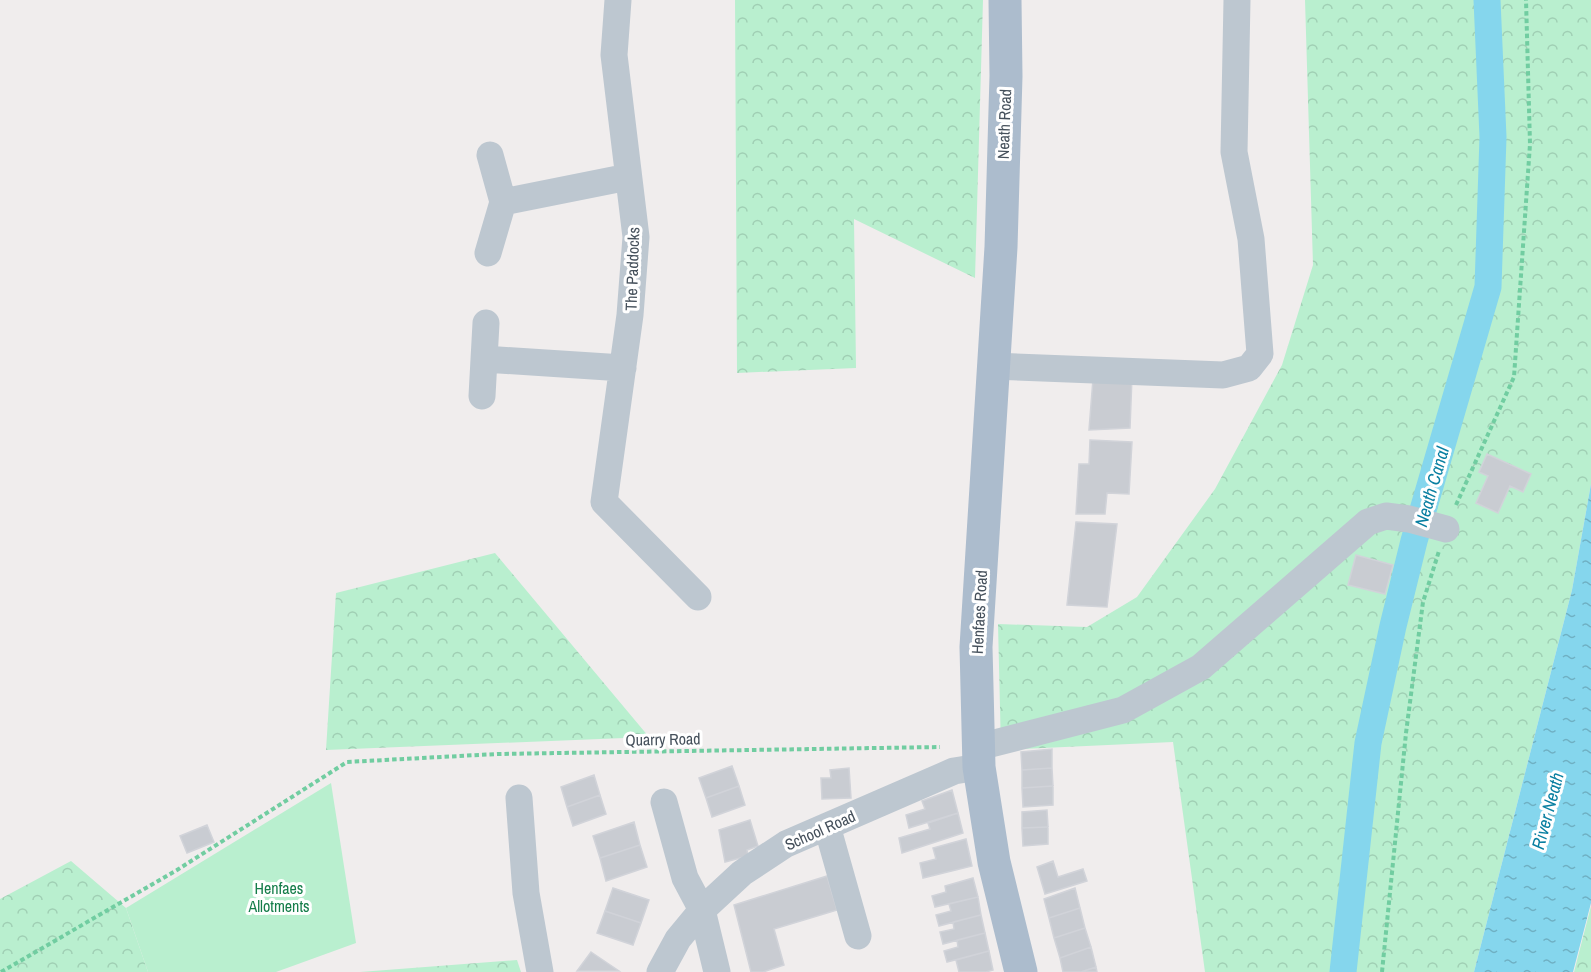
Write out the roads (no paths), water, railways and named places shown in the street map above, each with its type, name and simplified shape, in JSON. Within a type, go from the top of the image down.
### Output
[{"type":"main road","name":"Neath Road","points":[[1001,247],[1006,76],[1005,0]]},
{"type":"main road","name":"Henfaes Road","points":[[1001,247],[976,647],[979,757],[994,862],[1021,972]]},
{"type":"street","name":"The Paddocks","points":[[618,0],[614,55],[636,237],[630,315],[604,502],[699,597]]},
{"type":"street","points":[[993,366],[1223,375],[1249,368],[1260,354],[1251,239],[1234,152],[1237,0]]},
{"type":"street","points":[[488,253],[503,202],[490,155]]},
{"type":"street","points":[[503,202],[628,177]]},
{"type":"street","points":[[482,396],[486,322]]},
{"type":"street","points":[[484,359],[623,368]]},
{"type":"street","name":"School Road","points":[[660,972],[678,939],[702,910],[742,873],[786,843],[954,771],[979,757],[1123,710],[1201,667],[1368,522],[1386,516],[1428,524]]},
{"type":"street","points":[[519,798],[526,893],[540,972]]},
{"type":"street","points":[[664,802],[685,878],[702,910],[717,972]]},
{"type":"street","points":[[827,826],[858,936]]},
{"type":"water","name":"River Neath","points":[[1591,484],[1591,903],[1573,972],[1474,972],[1572,590]]},
{"type":"water","points":[[1408,537],[1414,541],[1421,541],[1400,624],[1393,626],[1387,621]]},
{"type":"waterway","name":"Neath Canal","points":[[1343,972],[1368,743],[1414,541],[1488,287],[1493,137],[1487,0]]},
{"type":"park label","name":"Henfaes Allotments","points":[[279,897]]}]
